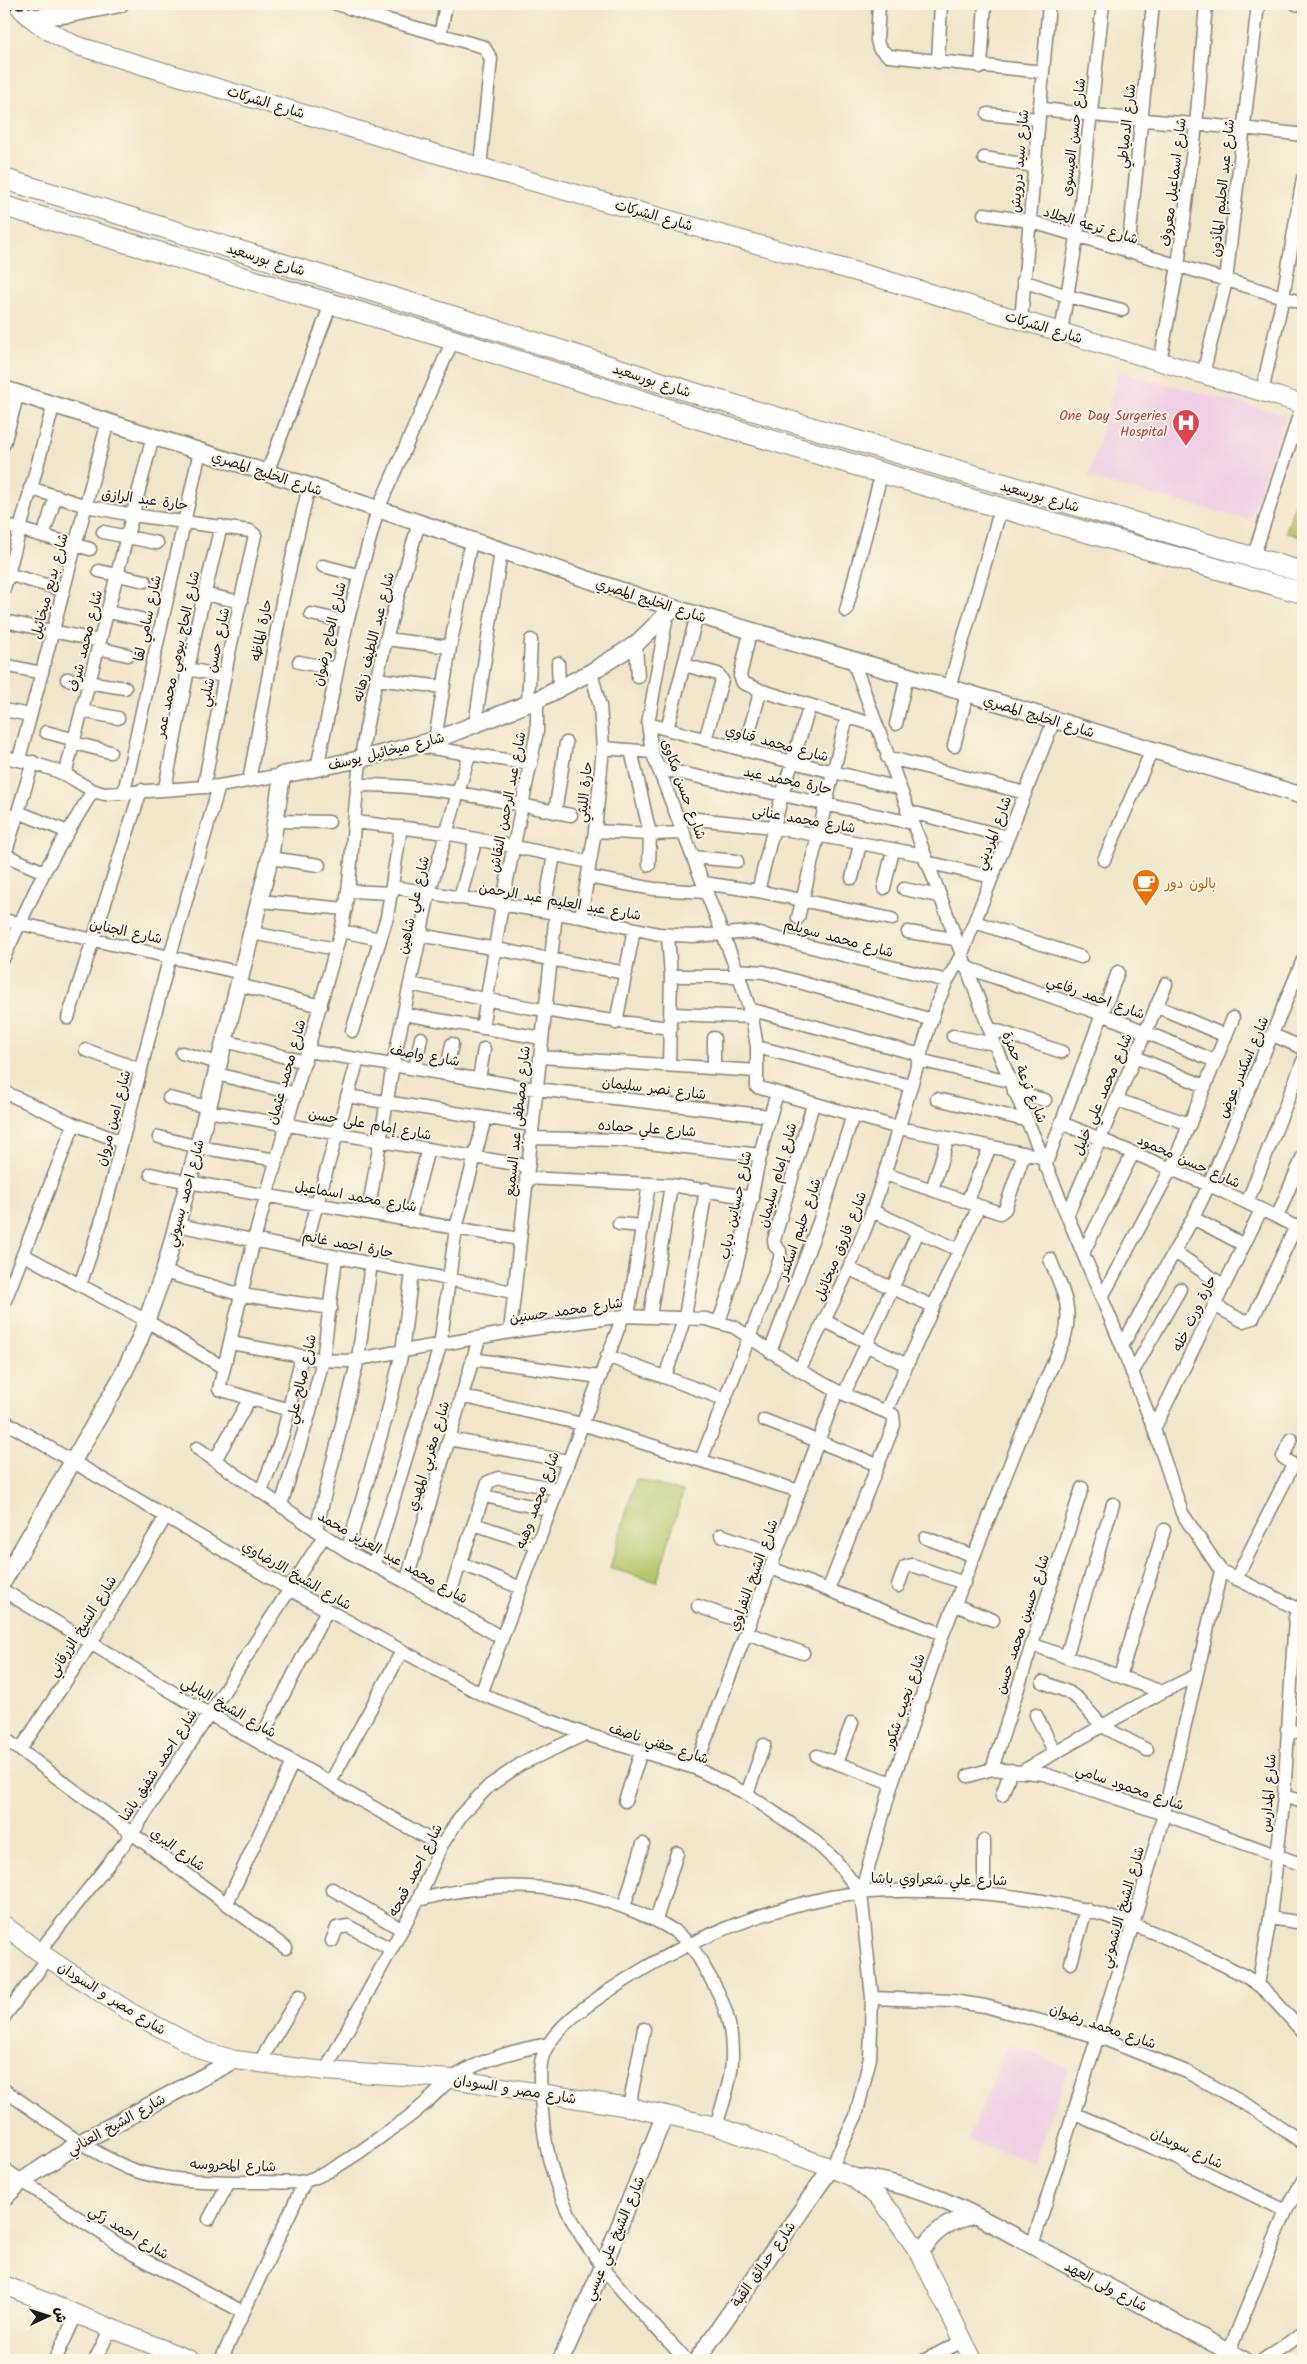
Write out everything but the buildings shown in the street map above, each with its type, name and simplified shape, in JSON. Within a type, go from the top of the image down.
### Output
[{"type":"main road","name":"شارع الشركات","points":[[17,4],[30,18],[51,33],[75,44],[480,167],[882,278],[1303,404]]},
{"type":"main road","name":"شارع بورسعيد","points":[[4,179],[424,307],[704,396],[1303,572]]},
{"type":"main road","name":"شارع بورسعيد","points":[[4,206],[453,340],[699,419],[882,471],[1002,508],[1303,593]]},
{"type":"main road","name":"شارع مصر و السودان","points":[[4,1925],[43,1955],[130,2012],[204,2051],[235,2060],[325,2071],[453,2079],[629,2107],[716,2126],[852,2177],[879,2198],[920,2254],[973,2360]]},
{"type":"main road","points":[[4,2286],[111,2328],[167,2356],[190,2360]]},
{"type":"street","points":[[30,18],[70,14],[120,4]]},
{"type":"street","points":[[337,4],[370,9],[440,36],[476,43],[484,47],[491,59],[480,167]]},
{"type":"street","points":[[440,36],[446,4]]},
{"type":"street","points":[[879,4],[877,40],[879,48],[889,56],[1043,72]]},
{"type":"street","points":[[938,62],[941,4]]},
{"type":"street","points":[[981,67],[985,4]]},
{"type":"street","name":"شارع سيد درويش","points":[[1021,320],[1049,4]]},
{"type":"street","name":"شارع حسن العيسوى","points":[[1061,332],[1077,237],[1103,4]]},
{"type":"street","name":"شارع الدمياطي","points":[[1128,252],[1153,4]]},
{"type":"street","name":"شارع اسماعيل معروف","points":[[1160,362],[1178,266],[1196,126],[1206,4]]},
{"type":"street","name":"شارع عبد الحليم المأذون","points":[[1203,374],[1226,281],[1258,4]]},
{"type":"street","points":[[1296,4],[1303,5]]},
{"type":"street","points":[[988,114],[1091,116],[1196,126],[1243,127],[1303,135]]},
{"type":"street","points":[[984,158],[1034,166]]},
{"type":"street","points":[[1262,392],[1299,235],[1303,184]]},
{"type":"street","name":"شارع ترعه الجلاد","points":[[984,214],[1029,222],[1303,303]]},
{"type":"street","points":[[1023,281],[1066,296],[1122,310]]},
{"type":"street","points":[[267,473],[331,304]]},
{"type":"street","name":"شارع الحاج رضوان","points":[[317,768],[336,669],[358,575],[378,509],[453,340]]},
{"type":"street","points":[[5,437],[11,391]]},
{"type":"street","name":"شارع الخليج المصري","points":[[11,391],[54,403],[378,509],[502,551],[670,612],[696,615],[949,688],[1303,796]]},
{"type":"street","points":[[4,589],[6,573],[20,529],[54,403]]},
{"type":"street","points":[[1253,558],[1303,404]]},
{"type":"street","name":"شارع بديع ميخائيل","points":[[8,760],[30,715],[108,421]]},
{"type":"street","name":"شارع محمد شرف","points":[[65,774],[153,436]]},
{"type":"street","name":"شارع سامي لقا","points":[[124,792],[200,451]]},
{"type":"street","points":[[846,611],[882,471]]},
{"type":"street","name":"حارة الماظه","points":[[249,781],[279,616],[309,486]]},
{"type":"street","name":"حارة عبد الرازق","points":[[30,488],[86,506],[133,515],[221,526],[250,531],[255,535]]},
{"type":"street","points":[[43,536],[56,496]]},
{"type":"street","points":[[949,688],[1002,508]]},
{"type":"street","name":"شارع عبد اللطيف زهانه","points":[[361,759],[376,679],[419,524]]},
{"type":"street","points":[[4,525],[90,549]]},
{"type":"street","name":"شارع الحاج بيومي محمد عمر","points":[[166,788],[188,669],[221,526]]},
{"type":"street","points":[[103,532],[157,543]]},
{"type":"street","name":"شارع حسن شلبي","points":[[204,786],[224,676],[255,535]]},
{"type":"street","points":[[435,740],[450,647],[471,541]]},
{"type":"street","points":[[475,725],[502,551]]},
{"type":"street","points":[[322,566],[358,575]]},
{"type":"street","points":[[99,571],[145,581]]},
{"type":"street","points":[[6,573],[63,590]]},
{"type":"street","points":[[204,594],[241,602]]},
{"type":"street","points":[[108,612],[141,619]]},
{"type":"street","name":"شارع ميخائيل يوسف","points":[[92,792],[105,794],[166,788],[219,786],[361,759],[435,740],[532,702],[591,672],[636,644],[670,612]]},
{"type":"street","name":"شارع حسن مكاوى","points":[[670,612],[648,724],[652,752],[738,973],[750,1013],[757,1047],[757,1087],[776,1094]]},
{"type":"street","points":[[311,614],[347,622]]},
{"type":"street","points":[[667,729],[696,615]]},
{"type":"street","points":[[4,621],[52,632],[128,655]]},
{"type":"street","points":[[750,632],[740,676],[746,685],[875,725]]},
{"type":"street","points":[[386,639],[450,647]]},
{"type":"street","name":"شارع عبد الرحمن النقاش","points":[[482,1028],[502,905],[537,731],[532,702],[531,640]]},
{"type":"street","points":[[636,644],[638,677]]},
{"type":"street","name":"شارع ترعة حمزة","points":[[853,661],[875,725],[995,1044],[1025,1120],[1122,1346],[1154,1429],[1177,1501],[1187,1524],[1221,1571]]},
{"type":"street","points":[[300,662],[336,669]]},
{"type":"street","points":[[558,663],[558,689]]},
{"type":"street","points":[[4,665],[42,673]]},
{"type":"street","points":[[684,666],[718,674],[722,680],[705,740]]},
{"type":"street","points":[[188,669],[224,676]]},
{"type":"street","name":"حارة الليثي","points":[[581,917],[588,878],[603,748],[600,706],[591,672]]},
{"type":"street","points":[[896,724],[907,676]]},
{"type":"street","points":[[67,679],[125,688]]},
{"type":"street","points":[[376,679],[443,687]]},
{"type":"street","points":[[744,750],[759,690]]},
{"type":"street","points":[[954,746],[967,694]]},
{"type":"street","points":[[758,891],[791,762],[810,705]]},
{"type":"street","points":[[4,710],[30,715]]},
{"type":"street","points":[[82,711],[118,718]]},
{"type":"street","points":[[798,918],[835,774],[847,716]]},
{"type":"street","name":"شارع المرديني","points":[[920,1058],[947,981],[963,961],[975,922],[1054,720]]},
{"type":"street","name":"شارع محمد قناوي","points":[[648,724],[835,774],[899,788]]},
{"type":"street","points":[[46,732],[110,752]]},
{"type":"street","points":[[555,812],[566,743]]},
{"type":"street","points":[[415,745],[531,764]]},
{"type":"street","points":[[603,748],[652,752]]},
{"type":"street","points":[[631,750],[650,834],[649,865]]},
{"type":"street","points":[[1104,860],[1152,750]]},
{"type":"street","name":"شارع علي شاهين","points":[[368,1213],[393,1065],[429,893],[469,755]]},
{"type":"street","points":[[887,757],[1025,793]]},
{"type":"street","name":"شارع محمد عثمان","points":[[250,1398],[219,1389],[254,1240],[346,909],[361,759]]},
{"type":"street","points":[[4,957],[44,872],[92,792],[65,774],[33,762],[8,760]]},
{"type":"street","points":[[33,762],[5,855],[44,872]]},
{"type":"street","name":"حارة محمد عيد","points":[[658,768],[827,803],[912,823]]},
{"type":"street","name":"شارع احمد بسيوني","points":[[4,1580],[120,1380],[147,1321],[164,1272],[208,1109],[270,858],[282,774]]},
{"type":"street","points":[[358,785],[403,786],[458,792],[571,815]]},
{"type":"street","name":"شارع امين مروان","points":[[80,1285],[101,1223],[170,956],[219,786]]},
{"type":"street","points":[[68,1018],[141,790]]},
{"type":"street","points":[[907,811],[1008,837]]},
{"type":"street","points":[[18,812],[68,832]]},
{"type":"street","name":"شارع محمد عنانى","points":[[678,817],[774,827],[818,835],[893,850],[992,878]]},
{"type":"street","points":[[276,821],[330,822]]},
{"type":"street","points":[[355,822],[446,833],[590,862]]},
{"type":"street","points":[[352,1031],[380,939],[392,890],[401,827]]},
{"type":"street","points":[[594,831],[650,834],[684,833]]},
{"type":"street","points":[[460,898],[476,839]]},
{"type":"street","points":[[852,878],[860,844]]},
{"type":"street","points":[[884,888],[893,850]]},
{"type":"street","name":"شارع مصطفى عبد السميع","points":[[510,1332],[551,958],[550,912],[554,855]]},
{"type":"street","points":[[693,857],[737,861]]},
{"type":"street","points":[[270,858],[319,865]]},
{"type":"street","points":[[588,878],[654,889],[705,887],[758,891],[892,919]]},
{"type":"street","points":[[904,889],[939,896]]},
{"type":"street","name":"شارع عبد العليم عبد الرحمن","points":[[349,891],[392,890],[429,893],[581,917],[668,935],[723,934]]},
{"type":"street","points":[[260,900],[346,909]]},
{"type":"street","name":"شارع الجناين","points":[[4,920],[18,925],[170,956],[320,1006]]},
{"type":"street","points":[[975,922],[1081,957]]},
{"type":"street","points":[[616,1022],[634,929]]},
{"type":"street","points":[[341,931],[380,939]]},
{"type":"street","name":"شارع محمد سويلم","points":[[723,934],[752,932],[767,935],[947,981]]},
{"type":"street","points":[[908,932],[955,939]]},
{"type":"street","points":[[252,933],[336,949]]},
{"type":"street","points":[[420,935],[626,973]]},
{"type":"street","points":[[668,935],[672,976],[669,1065]]},
{"type":"street","name":"شارع اسكندر عوض","points":[[1122,1346],[1209,1186],[1303,960]]},
{"type":"street","name":"شارع احمد رفاعي","points":[[963,961],[1146,1031],[1215,1061]]},
{"type":"street","points":[[672,976],[764,972],[932,1020]]},
{"type":"street","points":[[776,1094],[898,1128],[1024,1154],[1044,1162],[1062,1123],[1118,972]]},
{"type":"street","points":[[410,984],[545,1011],[671,1028]]},
{"type":"street","name":"شارع محمد علي خليل","points":[[1067,1216],[1166,984]]},
{"type":"street","points":[[1156,1006],[1226,1036]]},
{"type":"street","points":[[672,1014],[750,1013],[920,1058],[1012,1086],[1045,1100]]},
{"type":"street","points":[[404,1014],[542,1038]]},
{"type":"street","points":[[1102,1297],[1171,1169],[1233,1018]]},
{"type":"street","points":[[989,1028],[1062,1052]]},
{"type":"street","points":[[1273,1035],[1303,1048]]},
{"type":"street","points":[[953,1036],[995,1044]]},
{"type":"street","points":[[415,1068],[421,1038]]},
{"type":"street","points":[[714,1038],[714,1068]]},
{"type":"street","name":"شارع واصف","points":[[225,1041],[306,1056],[358,1059],[536,1089]]},
{"type":"street","points":[[446,1074],[452,1044]]},
{"type":"street","points":[[757,1047],[911,1086]]},
{"type":"street","points":[[479,1079],[484,1049]]},
{"type":"street","points":[[86,1050],[141,1070]]},
{"type":"street","points":[[182,1053],[218,1069],[296,1094]]},
{"type":"street","points":[[540,1057],[757,1071]]},
{"type":"street","points":[[1135,1057],[1205,1086]]},
{"type":"street","name":"شارع فاروق ميخائيل","points":[[799,1370],[825,1321],[849,1269],[872,1211],[920,1058]]},
{"type":"street","points":[[304,1250],[358,1059]]},
{"type":"street","points":[[1247,1203],[1303,1061]]},
{"type":"street","name":"شارع نصر سليمان","points":[[536,1089],[769,1116]]},
{"type":"street","points":[[4,1093],[74,1124],[122,1142]]},
{"type":"street","name":"شارع حسانين دياب","points":[[719,1321],[733,1279],[753,1198],[769,1116],[776,1094]]},
{"type":"street","name":"شارع علي حماده","points":[[347,1096],[485,1118],[531,1131],[761,1154]]},
{"type":"street","name":"شارع إمام على حسن","points":[[169,1098],[208,1109],[475,1157],[527,1172],[706,1189],[753,1198]]},
{"type":"street","points":[[938,1099],[1025,1120]]},
{"type":"street","points":[[1116,1100],[1190,1124]]},
{"type":"street","name":"شارع إمام سليمان","points":[[701,1460],[780,1258],[780,1250],[775,1246],[774,1240],[813,1104]]},
{"type":"street","name":"شارع حليم اسكندر","points":[[770,1352],[819,1222],[853,1115]]},
{"type":"street","points":[[374,1563],[440,1346],[456,1228],[485,1118]]},
{"type":"street","name":"شارع حسن محمود","points":[[1062,1123],[1171,1169],[1300,1228]]},
{"type":"street","points":[[4,1303],[7,1288],[24,1255],[74,1124]]},
{"type":"street","points":[[159,1137],[198,1147],[277,1160]]},
{"type":"street","points":[[932,1190],[948,1138]]},
{"type":"street","points":[[828,1590],[894,1425],[893,1415],[886,1411],[959,1250],[990,1147]]},
{"type":"street","points":[[410,1220],[428,1149]]},
{"type":"street","points":[[1083,1253],[1133,1153]]},
{"type":"street","points":[[885,1174],[998,1213],[1003,1211],[1024,1154]]},
{"type":"street","points":[[1277,1216],[1303,1156]]},
{"type":"street","name":"شارع محمد اسماعيل","points":[[151,1174],[266,1196],[519,1239]]},
{"type":"street","name":"شارع محمد وهبه","points":[[481,1694],[607,1356],[625,1316],[648,1184]]},
{"type":"street","points":[[650,1316],[671,1185]]},
{"type":"street","points":[[665,1377],[685,1317],[706,1189]]},
{"type":"street","name":"حارة ورث خله","points":[[1154,1429],[1261,1210]]},
{"type":"street","points":[[872,1211],[959,1250]]},
{"type":"street","points":[[1193,1218],[1244,1245]]},
{"type":"street","points":[[619,1224],[641,1232],[663,1235]]},
{"type":"street","name":"حارة احمد غانم","points":[[177,1225],[513,1292]]},
{"type":"street","points":[[1214,1305],[1243,1321],[1253,1318],[1300,1228]]},
{"type":"street","name":"شارع الشيخ النفراوي","points":[[696,1768],[818,1442],[840,1392],[867,1344],[918,1232]]},
{"type":"street","points":[[1174,1252],[1224,1286]]},
{"type":"street","points":[[24,1255],[147,1321],[224,1368]]},
{"type":"street","name":"شارع صالح علي","points":[[281,1505],[309,1415],[323,1360],[336,1257]]},
{"type":"street","name":"شارع نجيب شكور","points":[[831,2168],[845,2143],[864,2087],[873,2028],[872,1998],[861,1892],[892,1783],[943,1634],[1022,1434],[1064,1339],[1069,1323],[1067,1302],[1050,1259]]},
{"type":"street","name":"شارع احمد شفيق باشا","points":[[4,2017],[43,1955],[132,1834],[289,1589],[320,1533],[358,1360],[372,1264]]},
{"type":"street","points":[[849,1269],[933,1306]]},
{"type":"street","points":[[164,1272],[242,1295],[331,1308]]},
{"type":"street","points":[[347,1551],[388,1411],[402,1352],[412,1272]]},
{"type":"street","points":[[1132,1373],[1180,1289]]},
{"type":"street","name":"شارع محمد حسنين","points":[[230,1343],[323,1360],[358,1360],[510,1332],[625,1316],[685,1317],[719,1321],[749,1336],[799,1370],[840,1392],[886,1411]]},
{"type":"street","points":[[825,1321],[907,1365]]},
{"type":"street","name":"شارع مغربي المهدي","points":[[406,1582],[478,1339]]},
{"type":"street","points":[[261,1492],[290,1410],[302,1356]]},
{"type":"street","points":[[607,1356],[724,1399]]},
{"type":"street","points":[[472,1359],[599,1377]]},
{"type":"street","points":[[461,1396],[582,1424],[799,1492]]},
{"type":"street","points":[[215,1460],[250,1398],[290,1410]]},
{"type":"street","points":[[764,1420],[878,1465]]},
{"type":"street","name":"شارع الشيخ الارضاوي","points":[[4,1421],[289,1589],[481,1694],[585,1734]]},
{"type":"street","points":[[449,1439],[568,1461]]},
{"type":"street","points":[[1236,1580],[1291,1469],[1292,1464],[1284,1457],[1291,1439]]},
{"type":"street","name":"شارع محمد عبد العزيز محمد","points":[[197,1448],[347,1551],[374,1563],[502,1638]]},
{"type":"street","points":[[446,1605],[488,1482],[499,1478],[558,1489]]},
{"type":"street","name":"شارع حسين محمد حسن","points":[[992,1769],[1082,1488]]},
{"type":"street","points":[[484,1496],[550,1510]]},
{"type":"street","points":[[1066,1657],[1113,1504]]},
{"type":"street","name":"شارع الشيخ الزرقاني","points":[[20,1750],[90,1643],[166,1516]]},
{"type":"street","points":[[474,1524],[537,1545]]},
{"type":"street","points":[[1120,1676],[1164,1530]]},
{"type":"street","points":[[721,1535],[776,1554]]},
{"type":"street","points":[[926,1538],[974,1556]]},
{"type":"street","points":[[460,1563],[521,1588]]},
{"type":"street","points":[[898,1586],[905,1567],[912,1566],[964,1582]]},
{"type":"street","points":[[771,1568],[943,1634]]},
{"type":"street","points":[[1221,1571],[1236,1580],[1301,1606]]},
{"type":"street","name":"شارع الشيخ الاشموني","points":[[1032,2246],[1099,2037],[1164,1814],[1221,1571]]},
{"type":"street","name":"شارع الشيخ البابلي","points":[[4,1590],[209,1714],[441,1846]]},
{"type":"street","points":[[955,1605],[993,1620]]},
{"type":"street","points":[[698,1606],[803,1653]]},
{"type":"street","name":"شارع المدارس","points":[[1258,1985],[1270,1918],[1278,1856],[1284,1796],[1287,1729],[1298,1647],[1301,1606]]},
{"type":"street","points":[[259,1742],[327,1610]]},
{"type":"street","points":[[1032,1644],[1162,1692]]},
{"type":"street","points":[[330,1783],[402,1651]]},
{"type":"street","points":[[1002,1795],[1017,1770],[1055,1753],[1162,1692],[1195,1676]]},
{"type":"street","points":[[1043,1682],[1068,1692],[1078,1699],[1102,1726],[1147,1750]]},
{"type":"street","points":[[1036,1715],[1055,1753]]},
{"type":"street","points":[[837,1763],[852,1723]]},
{"type":"street","points":[[1287,1729],[1303,1734]]},
{"type":"street","name":"شارع حفني ناصف","points":[[585,1734],[696,1768],[747,1794],[810,1837],[835,1860],[861,1892]]},
{"type":"street","name":"شارع احمد قمحه","points":[[325,2071],[418,1900],[441,1846],[462,1814],[489,1786],[521,1764],[585,1734]]},
{"type":"street","name":"شارع البري","points":[[4,1738],[286,1948]]},
{"type":"street","points":[[747,1794],[764,1745]]},
{"type":"street","points":[[625,1801],[641,1752]]},
{"type":"street","points":[[817,1756],[892,1783]]},
{"type":"street","points":[[227,1903],[293,1762]]},
{"type":"street","name":"شارع محمود سامي","points":[[968,1776],[992,1769],[1044,1774],[1164,1814],[1303,1865]]},
{"type":"street","points":[[1284,1796],[1303,1802]]},
{"type":"street","points":[[984,1840],[984,1892]]},
{"type":"street","points":[[624,1907],[643,1844]]},
{"type":"street","points":[[656,1920],[677,1853]]},
{"type":"street","points":[[418,1900],[457,1890],[512,1885],[544,1887],[575,1892],[624,1907],[656,1920],[690,1945],[714,1983],[725,2006],[731,2029],[733,2054],[730,2078],[716,2126]]},
{"type":"street","points":[[332,1889],[401,1929]]},
{"type":"street","name":"شارع علي شعراوي باشا","points":[[686,2360],[602,2269],[577,2229],[564,2204],[551,2168],[544,2131],[541,2065],[549,2044],[575,2016],[652,1964],[733,1926],[793,1906],[861,1892],[909,1890],[984,1892],[1015,1895],[1086,1909],[1133,1924],[1195,1951],[1258,1985],[1303,2032]]},
{"type":"street","points":[[1071,1963],[1086,1909]]},
{"type":"street","points":[[1270,1918],[1303,1923]]},
{"type":"street","points":[[332,1941],[337,1928],[348,1926],[391,1949]]},
{"type":"street","points":[[259,2063],[299,1996]]},
{"type":"street","name":"شارع محمد رضوان","points":[[872,1998],[952,2001],[985,2006],[1099,2037],[1187,2072],[1213,2085],[1256,2110],[1303,2143]]},
{"type":"street","points":[[629,2107],[644,2029]]},
{"type":"street","points":[[453,2079],[471,2068],[502,2055],[549,2044]]},
{"type":"street","name":"شارع الشيخ العناني","points":[[4,2198],[22,2180],[81,2142],[235,2060]]},
{"type":"street","name":"شارع المحروسه","points":[[4,2090],[81,2142],[141,2173],[229,2182],[305,2180],[319,2175],[385,2134],[421,2107],[453,2079]]},
{"type":"street","name":"شارع الشيخ علي عيسي","points":[[561,2360],[602,2269],[665,2114]]},
{"type":"street","name":"شارع سويدان","points":[[1074,2114],[1176,2158],[1286,2211]]},
{"type":"street","name":"شارع حدائق القبة","points":[[697,2360],[831,2168]]},
{"type":"street","name":"شارع احمد زكي","points":[[4,2169],[133,2254],[243,2312]]},
{"type":"street","name":"شارع ولى العهد","points":[[852,2177],[874,2178],[899,2184],[973,2216],[1032,2246],[1237,2358]]},
{"type":"street","points":[[221,2360],[305,2180]]},
{"type":"street","points":[[1237,2358],[1286,2211],[1303,2180]]},
{"type":"street","points":[[209,2219],[229,2182]]},
{"type":"street","points":[[920,2254],[931,2237],[947,2224],[973,2216]]},
{"type":"street","points":[[56,2360],[76,2315]]},
{"type":"street","points":[[95,2360],[111,2328]]},
{"type":"street","points":[[1263,2360],[1303,2333]]},
{"type":"street","points":[[925,2360],[963,2341]]},
{"type":"shaded area","name":"One Day Surgeries Hospital","points":[[1119,372],[1285,415],[1250,520],[1088,478]]},
{"type":"shaded area","points":[[1008,2042],[1068,2069],[1034,2163],[968,2141]]},
{"type":"green space","points":[[1303,475],[1303,538],[1286,532]]},
{"type":"green space","points":[[636,1479],[683,1492],[657,1582],[610,1568]]},
{"type":"railway","points":[[4,8],[47,4]]},
{"type":"place","name":"One Day Surgeries Hospital","points":[[1186,447]]},
{"type":"place","name":"بالون دور","points":[[1146,907]]}]
